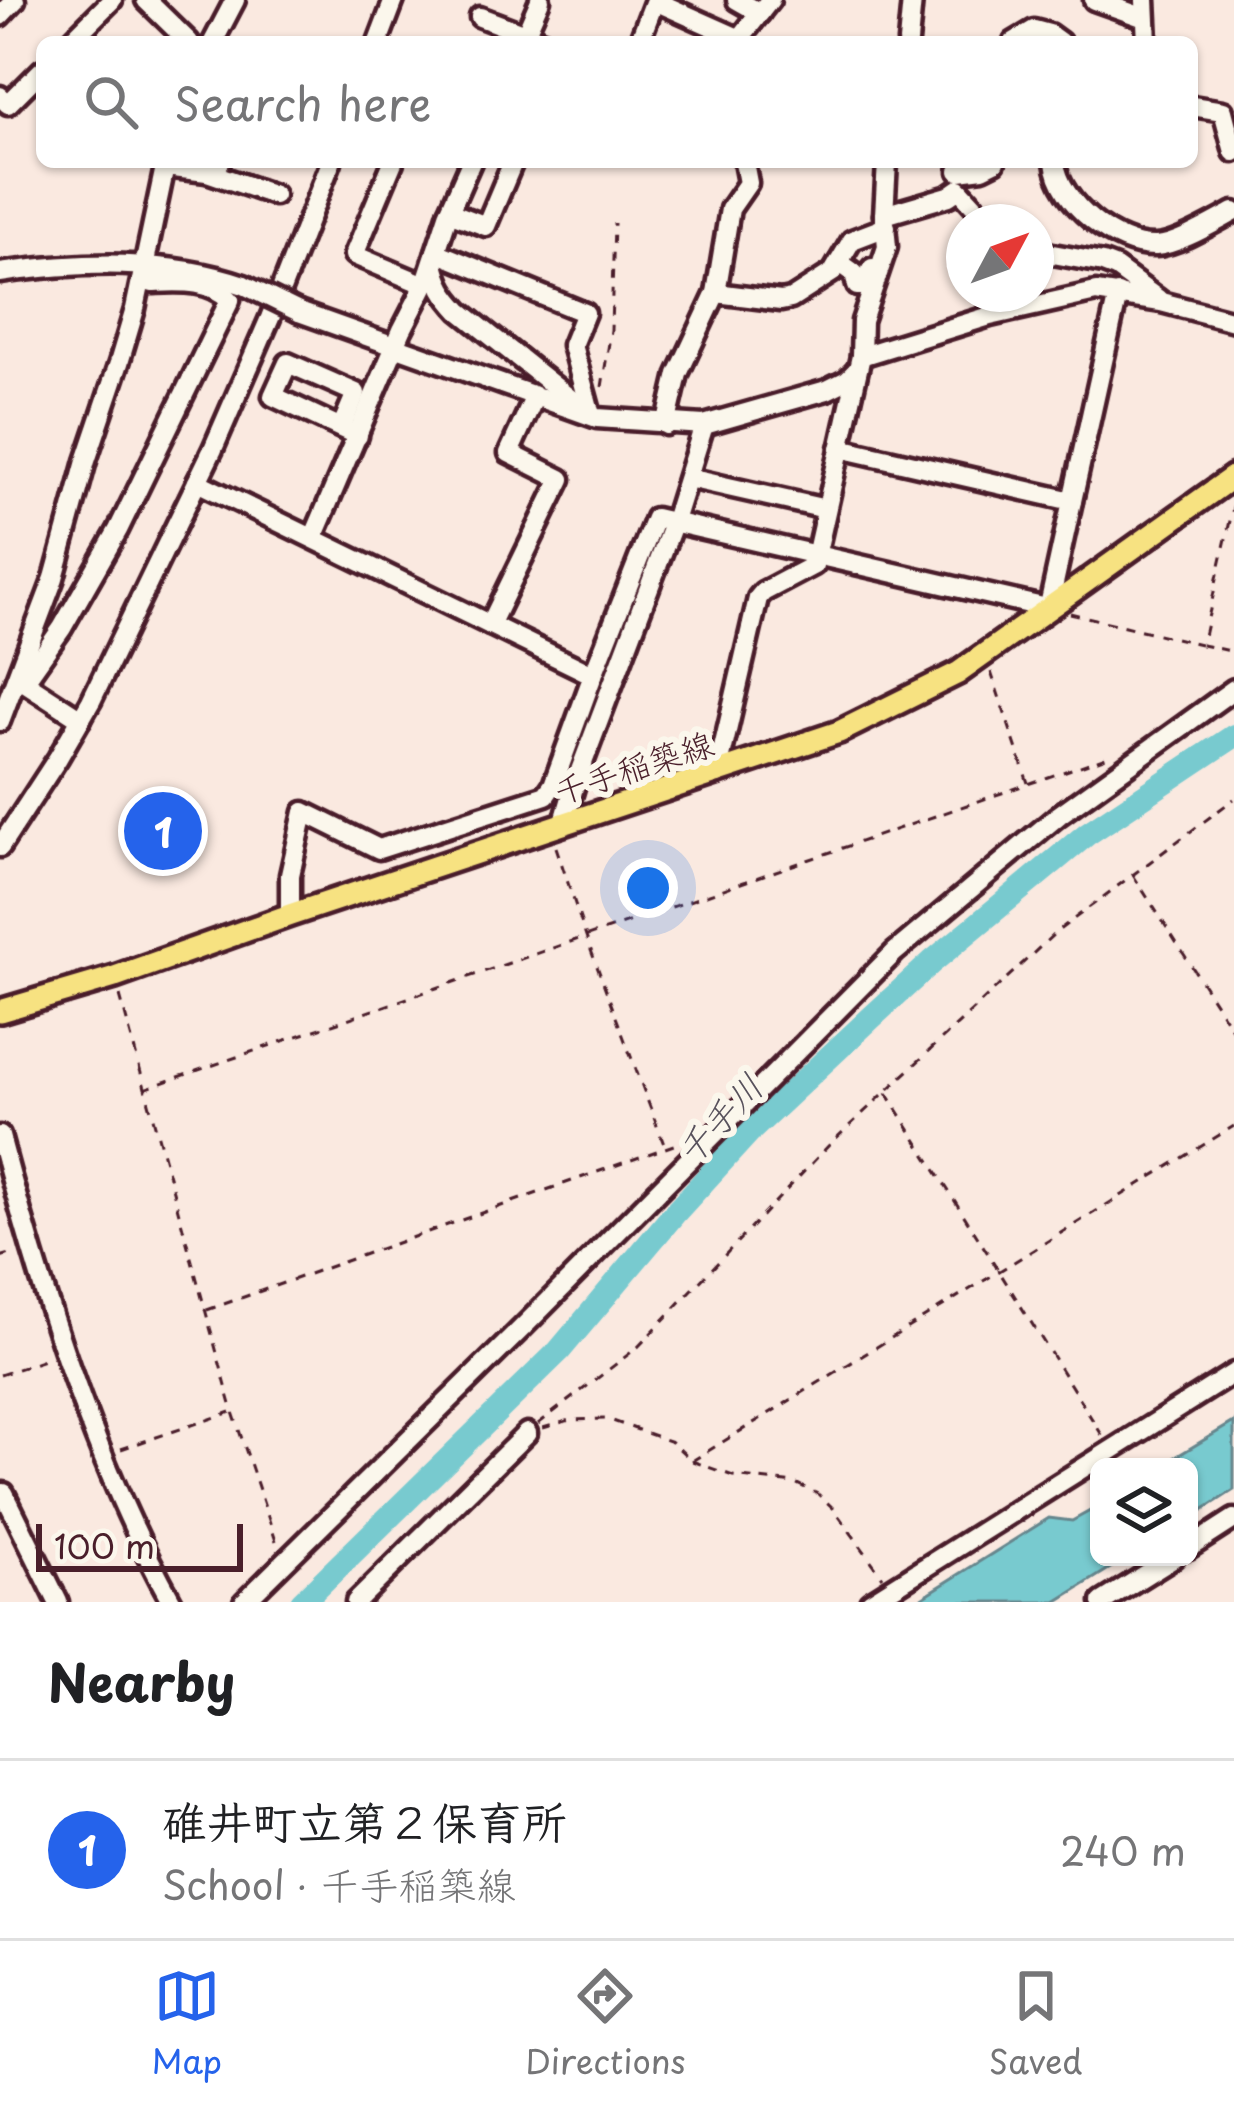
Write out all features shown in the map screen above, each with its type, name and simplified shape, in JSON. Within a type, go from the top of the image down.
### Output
[{"type":"main road","name":"千手稲築線","points":[[0,1011],[839,732],[958,673],[1234,476]]},
{"type":"street","points":[[0,16],[15,0]]},
{"type":"street","points":[[76,36],[112,0]]},
{"type":"street","points":[[146,0],[182,36]]},
{"type":"street","points":[[216,36],[235,0]]},
{"type":"street","points":[[380,36],[394,0]]},
{"type":"street","points":[[525,36],[540,0]]},
{"type":"street","points":[[736,0],[765,6],[741,36]]},
{"type":"street","points":[[909,36],[912,0]]},
{"type":"street","points":[[1094,0],[1145,9]]},
{"type":"street","points":[[645,36],[655,1],[729,36]]},
{"type":"street","points":[[480,17],[520,36]]},
{"type":"street","points":[[1024,36],[1034,30],[1052,36]]},
{"type":"street","points":[[3,107],[36,76]]},
{"type":"street","points":[[1198,107],[1223,111],[1234,152]]},
{"type":"street","points":[[0,722],[21,680],[148,275],[165,168]]},
{"type":"street","points":[[216,168],[274,195]]},
{"type":"street","points":[[0,847],[81,719],[196,482],[270,318],[329,168]]},
{"type":"street","points":[[390,168],[354,255],[425,285]]},
{"type":"street","points":[[313,538],[349,432],[396,349],[425,285],[468,168]]},
{"type":"street","points":[[449,212],[486,226],[510,168]]},
{"type":"street","points":[[666,424],[678,374],[716,292],[730,209],[748,183],[746,168]]},
{"type":"street","points":[[717,774],[758,598],[814,565],[859,363],[862,321],[887,247],[887,168]]},
{"type":"street","points":[[1056,168],[1076,206],[1103,227],[1142,244],[1168,244],[1234,212]]},
{"type":"street","points":[[716,292],[791,299],[824,280],[852,241],[885,221],[949,196],[960,174]]},
{"type":"street","points":[[960,174],[978,204]]},
{"type":"street","points":[[1054,255],[1116,268],[1161,302]]},
{"type":"street","points":[[435,256],[585,313],[572,345],[594,417]]},
{"type":"street","points":[[435,256],[437,281],[445,295],[594,417]]},
{"type":"street","points":[[839,262],[854,273],[857,286],[863,286],[875,262],[884,257]]},
{"type":"street","points":[[0,273],[81,263],[214,288],[230,300],[118,530],[62,628],[21,680]]},
{"type":"street","points":[[148,275],[194,271],[244,285],[299,313],[594,417],[666,424],[704,425],[827,391],[848,380],[859,363],[990,316],[1096,292],[1234,321]]},
{"type":"street","points":[[290,915],[290,874],[304,812],[380,850],[546,795],[656,518],[1048,607],[1118,294]]},
{"type":"street","points":[[490,625],[560,478],[508,453],[535,396]]},
{"type":"street","points":[[556,826],[673,524],[704,425]]},
{"type":"street","points":[[840,448],[1072,501]]},
{"type":"street","points":[[688,478],[826,509]]},
{"type":"street","points":[[196,482],[592,675]]},
{"type":"street","points":[[21,680],[81,719]]},
{"type":"street","points":[[244,1602],[896,952],[1059,815],[1234,689]]},
{"type":"street","points":[[0,806],[19,818]]},
{"type":"street","points":[[0,1136],[66,1353],[103,1455],[172,1602]]},
{"type":"street","points":[[870,1602],[1234,1373]]},
{"type":"street","points":[[356,1602],[527,1433]]},
{"type":"street","points":[[4,1493],[58,1602]]},
{"type":"street","points":[[1198,1542],[1234,1519]]},
{"type":"street","points":[[1102,1602],[1160,1566]]},
{"type":"path","points":[[594,417],[611,330],[614,223]]},
{"type":"path","points":[[1202,645],[1234,502]]},
{"type":"path","points":[[1048,607],[1234,652]]},
{"type":"path","points":[[985,653],[1029,785]]},
{"type":"path","points":[[144,1089],[1116,754]]},
{"type":"path","points":[[527,1433],[638,1347],[815,1159],[1055,933],[1234,799]]},
{"type":"path","points":[[206,1310],[664,1147],[586,938],[556,826]]},
{"type":"path","points":[[1132,873],[1234,1032]]},
{"type":"path","points":[[115,976],[233,1412],[284,1565]]},
{"type":"path","points":[[886,1091],[1112,1452]]},
{"type":"path","points":[[692,1461],[1234,1126]]},
{"type":"path","points":[[0,1375],[66,1353]]},
{"type":"path","points":[[103,1455],[233,1412]]},
{"type":"path","points":[[527,1433],[570,1420],[607,1419],[672,1442],[692,1461],[733,1476],[795,1484],[818,1494],[833,1508],[891,1588]]},
{"type":"water","points":[[1234,1422],[1234,1490],[1198,1513],[1198,1458],[1174,1458]]},
{"type":"water","points":[[1090,1511],[1090,1566],[1114,1566],[1056,1602],[915,1602],[1049,1518],[1072,1521]]},
{"type":"waterway","name":"千手川","points":[[302,1602],[559,1351],[749,1132],[872,1017],[1087,834],[1234,736]]},
{"type":"place","name":"碓井町立第２保育所","points":[[163,831]]}]
